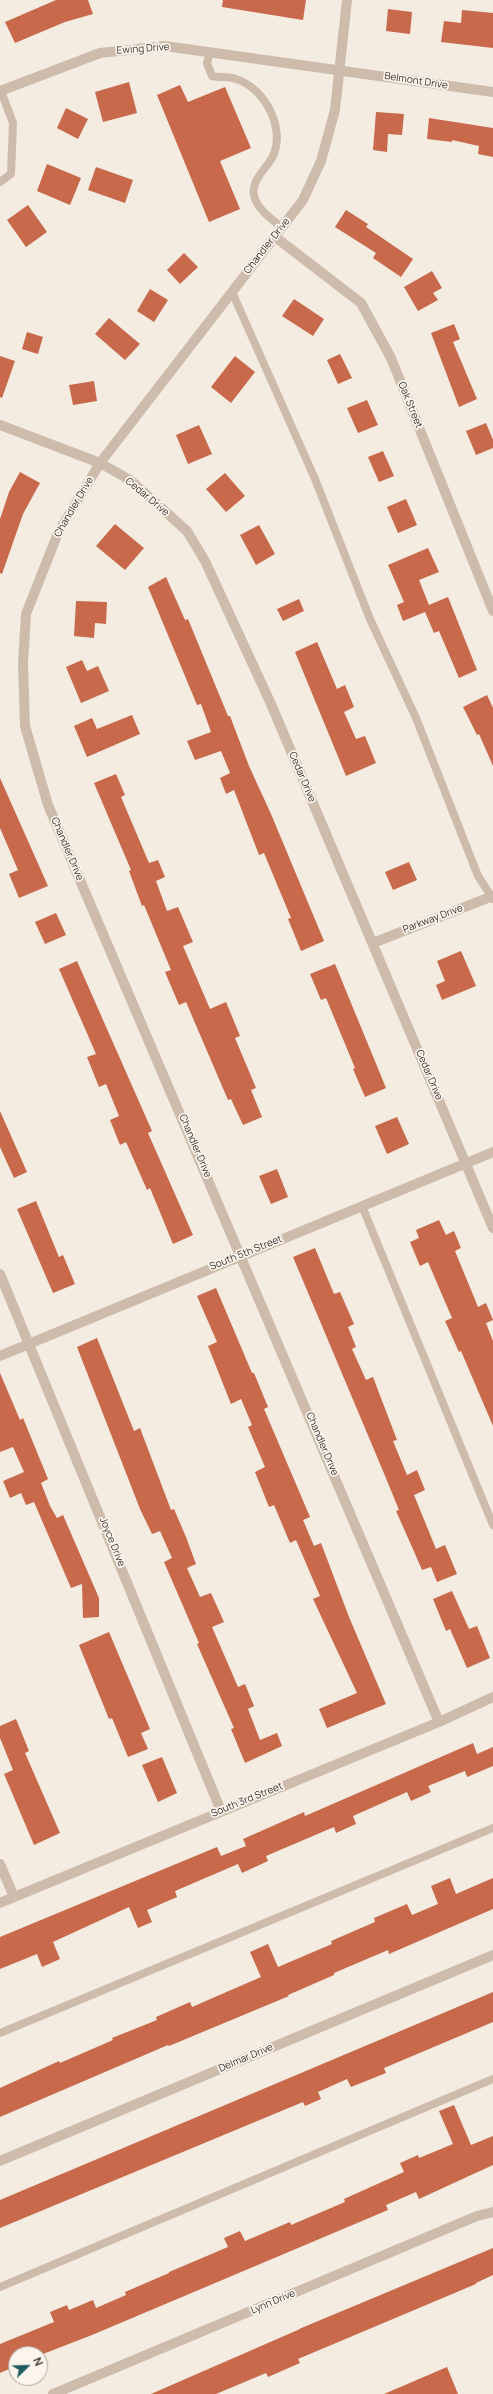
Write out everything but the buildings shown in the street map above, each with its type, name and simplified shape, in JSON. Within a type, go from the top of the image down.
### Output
[{"type":"street","name":"Chandler Drive","points":[[347,0],[335,110],[321,161],[302,200],[100,463],[58,533],[26,614],[23,664],[25,726],[48,805],[242,1255],[439,1722]]},
{"type":"street","name":"Ewing Drive","points":[[1,91],[100,53],[165,46],[340,69]]},
{"type":"street","name":"Belmont Drive","points":[[340,69],[493,92]]},
{"type":"street","name":"Oak Street","points":[[274,236],[361,304],[391,358],[493,611]]},
{"type":"street","name":"Cedar Drive","points":[[0,425],[100,463],[130,480],[187,531],[205,561],[271,704],[493,1228]]},
{"type":"street","name":"Parkway Drive","points":[[373,943],[492,897]]},
{"type":"street","name":"South 5th Street","points":[[0,1356],[493,1152]]},
{"type":"street","name":"Joyce Drive","points":[[0,1274],[220,1811]]},
{"type":"street","name":"South 3rd Street","points":[[0,1903],[439,1722],[493,1697]]},
{"type":"street","points":[[0,1864],[14,1897]]},
{"type":"street","name":"Delmar Drive","points":[[0,2161],[493,1955]]},
{"type":"street","name":"Lynn Drive","points":[[54,2394],[470,2219],[493,2212]]},
{"type":"lane","points":[[210,52],[207,63],[212,76],[236,79],[244,83],[260,96],[270,112],[277,131],[276,149],[255,183],[254,196],[262,211],[282,227]]},
{"type":"lane","points":[[0,182],[11,174],[13,136],[13,123],[1,91]]},
{"type":"lane","points":[[232,292],[315,479],[370,619],[416,718],[478,876],[492,897]]},
{"type":"lane","points":[[362,1206],[493,1525]]},
{"type":"lane","points":[[0,2033],[493,1828]]},
{"type":"lane","points":[[0,2287],[493,2079]]}]
